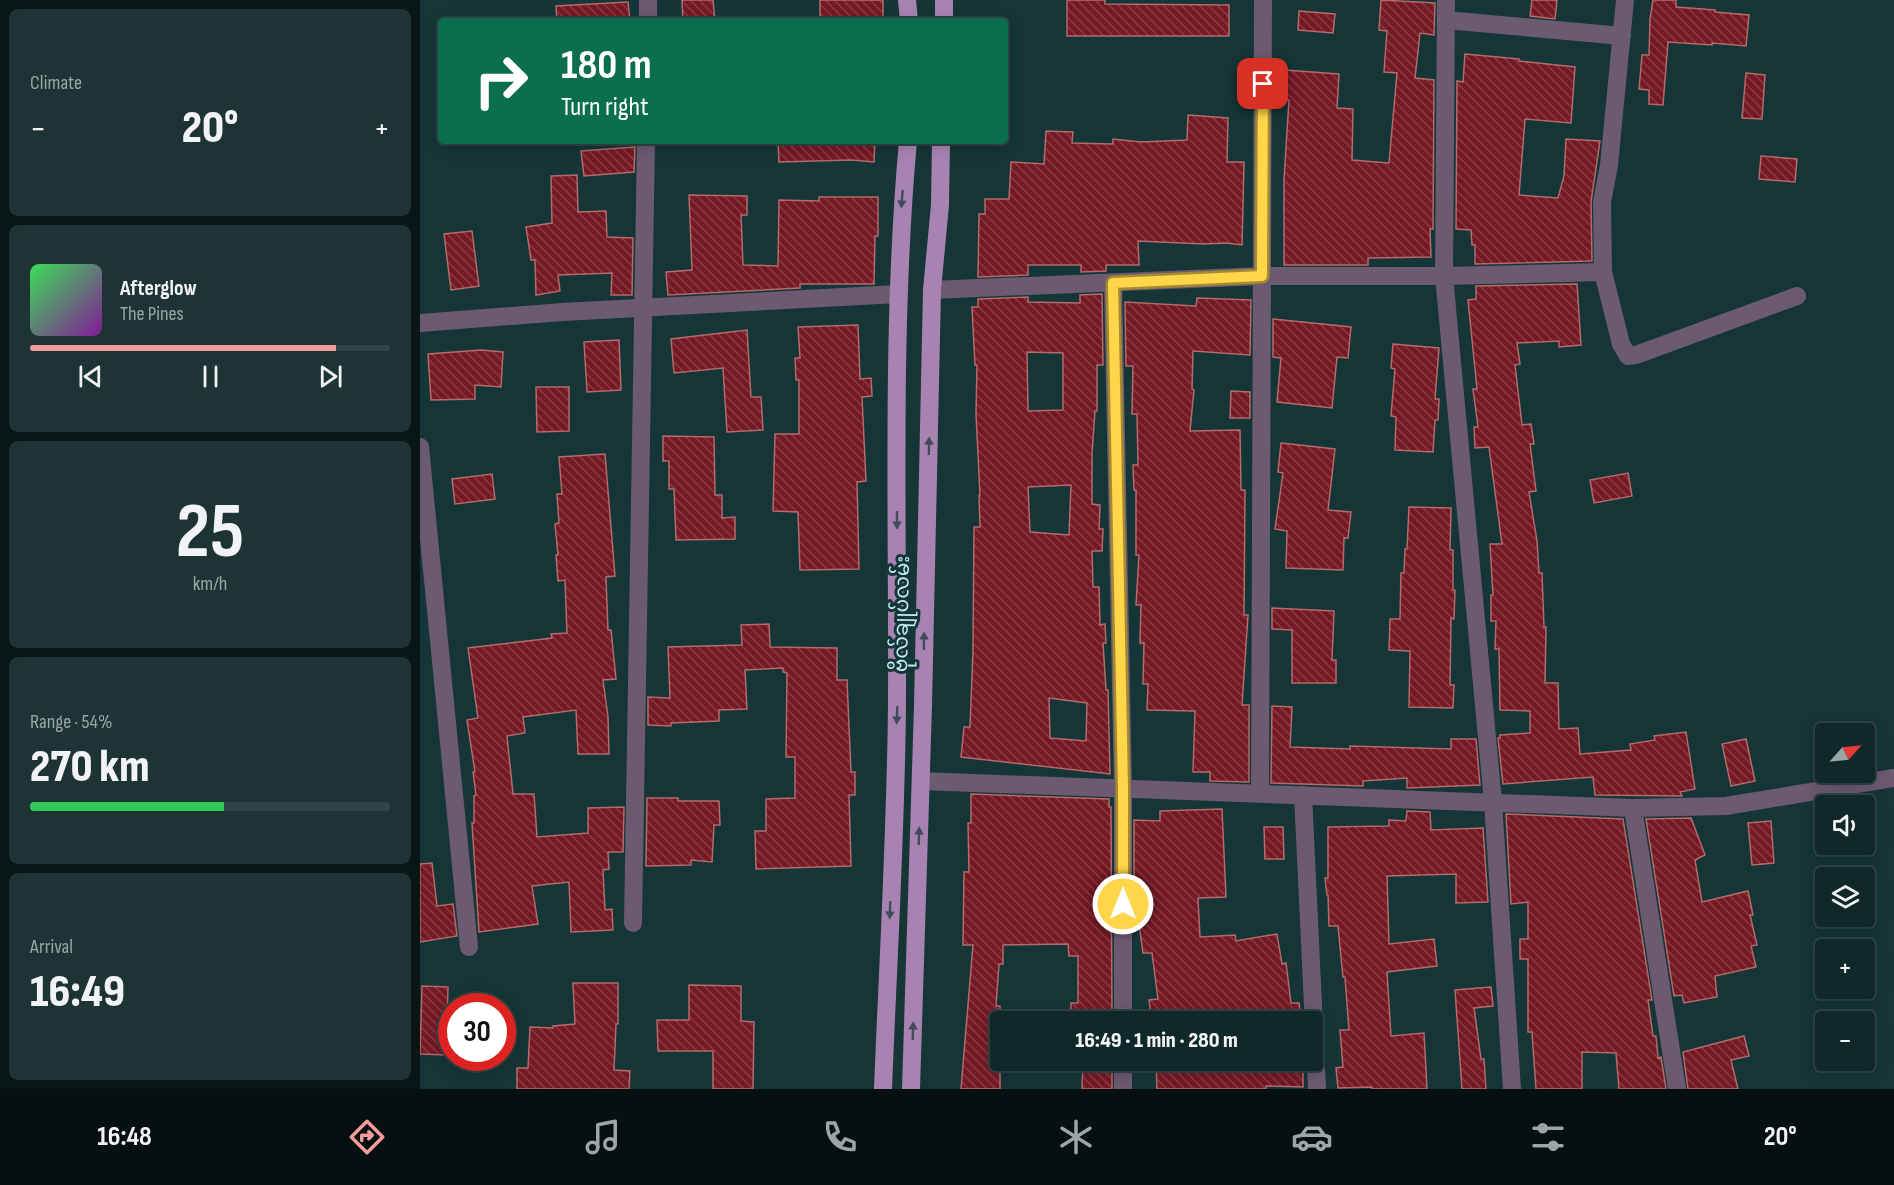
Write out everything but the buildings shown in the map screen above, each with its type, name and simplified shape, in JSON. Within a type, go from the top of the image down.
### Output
[{"type":"main road","points":[[907,0],[909,18]]},
{"type":"main road","points":[[944,0],[944,18]]},
{"type":"main road","name":"ဗိုလ်ချုပ်လမ်း","points":[[883,1089],[897,707],[898,294],[902,204],[908,144]]},
{"type":"main road","name":"ဗိုလ်ချုပ်လမ်း","points":[[911,1089],[921,781],[932,290],[940,206],[940,144]]},
{"type":"street","points":[[648,0],[648,18]]},
{"type":"street","points":[[1260,793],[1263,0]]},
{"type":"street","points":[[1446,0],[1444,276],[1492,802],[1512,1089]]},
{"type":"street","points":[[1625,0],[1609,165],[1602,202],[1603,272],[1621,344],[1628,356],[1797,296]]},
{"type":"street","points":[[1446,20],[1622,36]]},
{"type":"street","points":[[633,923],[646,144]]},
{"type":"street","points":[[932,290],[1262,276],[1444,276],[1603,272]]},
{"type":"street","points":[[1113,283],[1123,788],[1123,1011]]},
{"type":"street","points":[[420,323],[563,312],[898,294]]},
{"type":"street","points":[[420,447],[469,947]]},
{"type":"street","points":[[921,781],[1633,808],[1726,806],[1894,778]]},
{"type":"street","points":[[1303,795],[1317,1089]]},
{"type":"street","points":[[1633,808],[1677,1089]]},
{"type":"street","points":[[1123,1071],[1123,1089]]},
{"type":"route","points":[[1123,904],[1123,788],[1113,283],[1262,276],[1263,84]]}]
